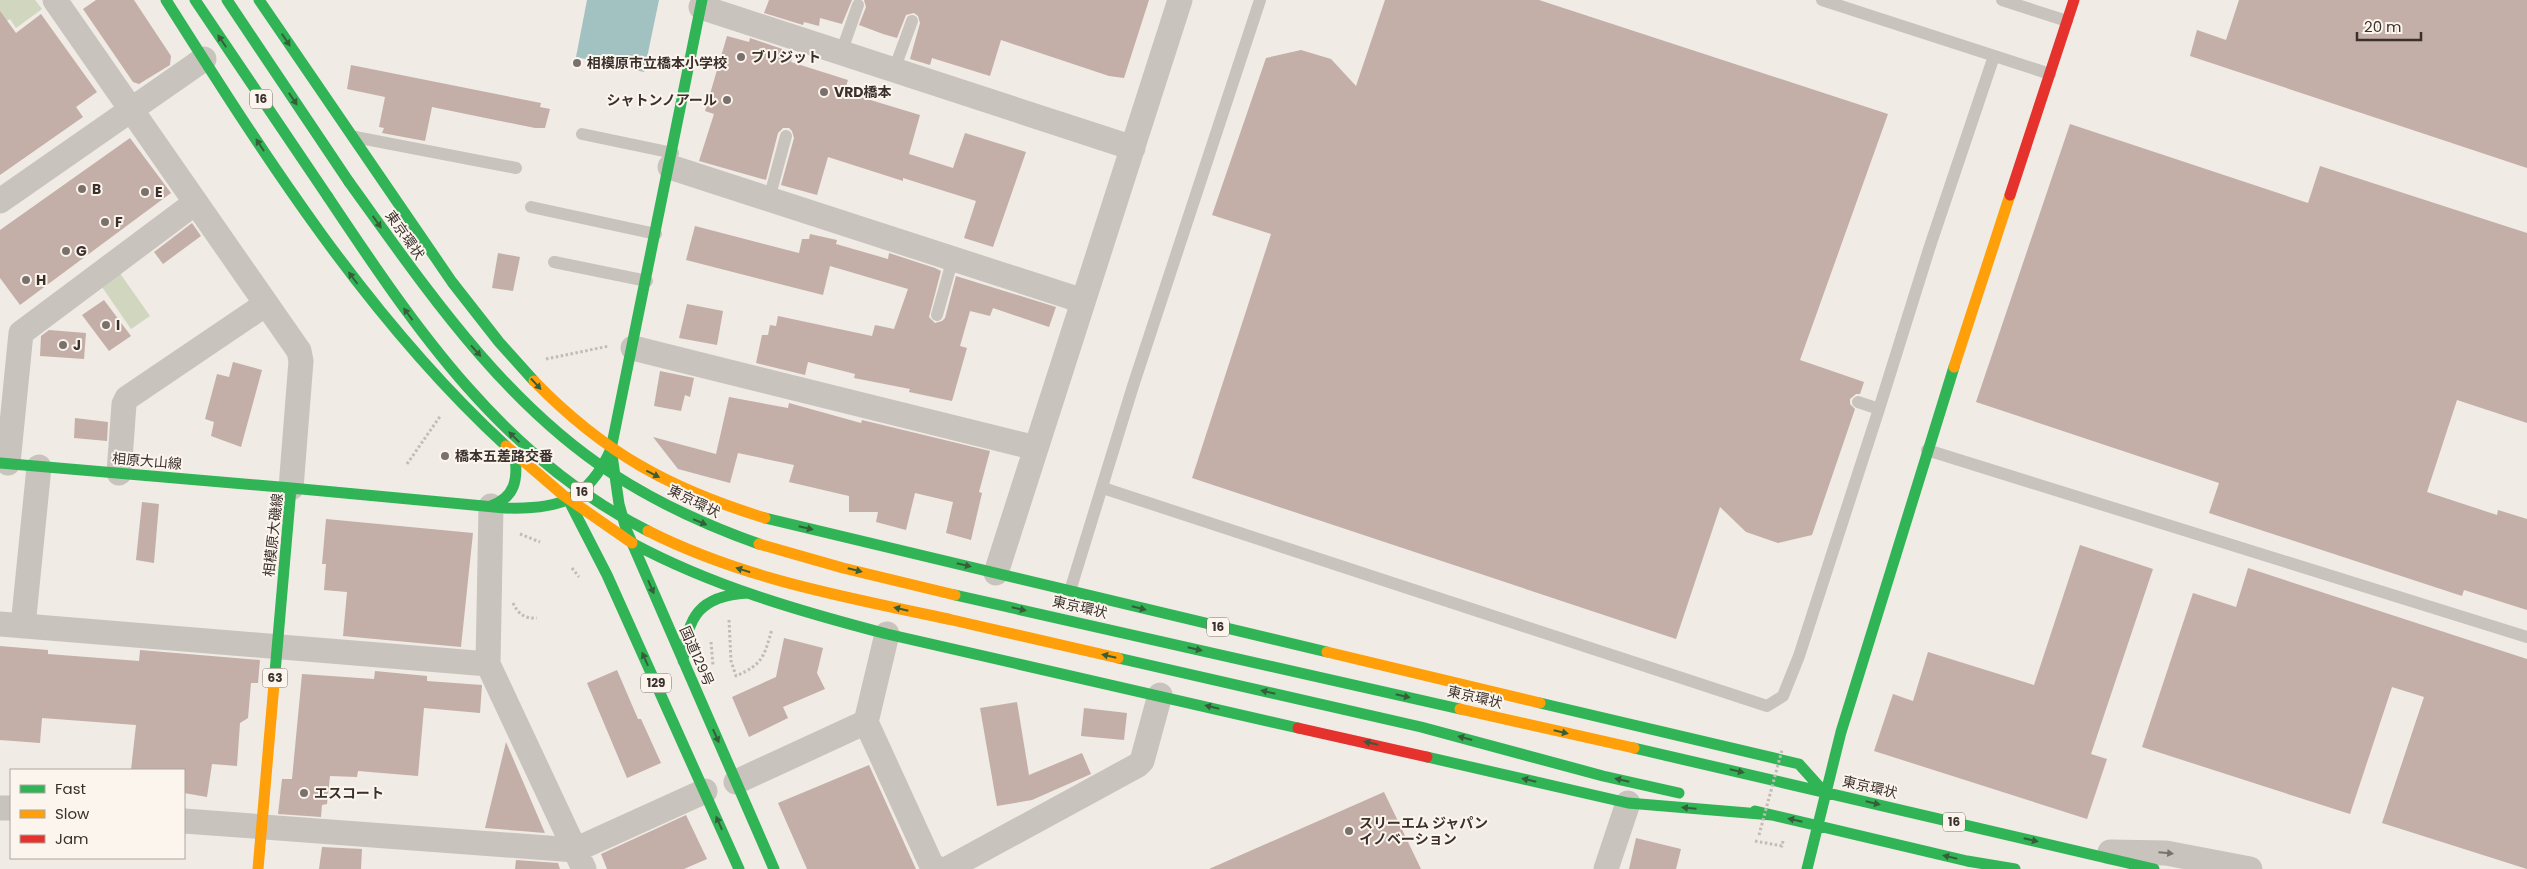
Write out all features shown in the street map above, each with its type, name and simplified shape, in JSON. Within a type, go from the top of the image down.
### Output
[{"type":"main road","points":[[166,0],[316,229],[374,305],[432,372],[515,456],[570,501],[599,522],[632,542],[693,571],[751,593],[832,620],[887,634],[1628,803],[1772,815]]},
{"type":"main road","name":"16","points":[[195,0],[388,287],[465,385],[524,447],[560,477],[596,501],[683,548],[725,564],[817,590],[1421,727],[1603,776],[1967,861],[2015,869]]},
{"type":"main road","name":"東京環状","points":[[227,0],[349,182],[412,271],[471,346],[548,426],[588,458],[664,504],[732,535],[828,564],[955,594],[2154,869]]},
{"type":"main road","name":"16","points":[[259,0],[433,255],[492,334],[537,386],[611,449],[653,474],[700,495],[786,524],[1799,764],[1825,793]]},
{"type":"main road","points":[[1807,869],[1841,732],[1927,450],[2074,0]]},
{"type":"main road","points":[[607,575],[599,522],[603,488],[702,3]]},
{"type":"main road","points":[[570,501],[596,477],[611,449]]},
{"type":"main road","name":"国道129号","points":[[611,449],[619,504],[632,542],[774,869]]},
{"type":"main road","points":[[491,506],[501,503],[511,496],[516,485],[518,470],[515,456]]},
{"type":"main road","name":"相原大山線","points":[[4,463],[291,488]]},
{"type":"main road","name":"相模原大磯線","points":[[258,869],[291,488],[533,508],[570,501]]},
{"type":"main road","name":"129","points":[[570,501],[607,575],[740,869]]},
{"type":"main road","points":[[683,662],[686,630],[695,614],[708,601],[728,594],[751,593]]},
{"type":"street","points":[[55,0],[301,356],[291,488]]},
{"type":"street","points":[[996,573],[1180,0]]},
{"type":"street","points":[[702,3],[841,53],[1133,148]]},
{"type":"street","points":[[0,201],[204,59]]},
{"type":"street","points":[[671,160],[769,199],[1083,301]]},
{"type":"street","points":[[4,463],[21,333],[195,203]]},
{"type":"street","points":[[119,473],[124,404],[127,398],[266,304]]},
{"type":"street","points":[[633,348],[1036,448]]},
{"type":"street","points":[[39,467],[12,625],[488,664]]},
{"type":"street","points":[[491,506],[488,664],[579,859]]},
{"type":"street","points":[[887,634],[866,722],[931,864],[938,869]]},
{"type":"street","points":[[947,869],[1138,766],[1142,761],[1160,695]]},
{"type":"street","points":[[736,782],[866,722]]},
{"type":"street","points":[[185,821],[262,826],[579,859],[704,791]]},
{"type":"street","points":[[1606,869],[1628,803]]},
{"type":"street","points":[[2082,852],[2166,853],[2250,869]]},
{"type":"lane","points":[[1070,591],[1133,386],[1260,0]]},
{"type":"lane","points":[[1822,0],[2050,74]]},
{"type":"lane","points":[[2002,0],[2067,21]]},
{"type":"lane","points":[[841,53],[858,5]]},
{"type":"lane","points":[[894,70],[912,20]]},
{"type":"lane","points":[[1103,488],[1767,706],[1783,696],[1799,656],[1930,246],[1994,56]]},
{"type":"lane","points":[[582,134],[671,160]]},
{"type":"lane","points":[[350,136],[516,168]]},
{"type":"lane","points":[[769,199],[786,136]]},
{"type":"lane","points":[[531,207],[656,234]]},
{"type":"lane","points":[[937,315],[953,258]]},
{"type":"lane","points":[[554,262],[646,281]]},
{"type":"lane","points":[[1858,402],[1879,409]]},
{"type":"lane","points":[[1927,450],[2527,637]]},
{"type":"path","points":[[407,464],[444,410]]},
{"type":"path","points":[[514,532],[540,542]]},
{"type":"path","points":[[512,596],[517,612],[528,618],[537,618]]},
{"type":"path","points":[[729,620],[731,660],[736,676],[755,667],[766,651],[772,629]]},
{"type":"path","points":[[711,636],[714,670]]},
{"type":"path","points":[[1759,835],[1782,750]]},
{"type":"path","points":[[1755,841],[1782,846],[1783,843]]},
{"type":"green space","points":[[0,0],[35,0],[42,9],[16,28],[10,19],[0,25]]},
{"type":"green space","points":[[119,272],[150,316],[131,329],[100,284]]},
{"type":"water","points":[[587,0],[659,0],[644,72],[576,57]]},
{"type":"building","points":[[96,0],[134,0],[171,56],[170,65],[139,84],[133,82],[83,9]]},
{"type":"building","points":[[769,0],[852,0],[842,24],[820,18],[819,26],[804,22],[803,25],[764,13]]},
{"type":"building","points":[[864,0],[1149,0],[1124,78],[1109,76],[1001,40],[990,76],[932,58],[930,65],[910,59],[920,23],[918,16],[914,13],[906,15],[897,38],[883,34],[859,25],[866,7]]},
{"type":"building","points":[[1385,0],[1539,0],[1888,114],[1800,360],[1864,382],[1860,394],[1856,394],[1850,399],[1850,404],[1855,409],[1812,535],[1778,543],[1746,532],[1720,507],[1676,639],[1192,478],[1271,234],[1212,215],[1266,58],[1301,50],[1331,59],[1356,86]]},
{"type":"building","points":[[2239,0],[2527,0],[2527,168],[2190,56],[2197,30],[2226,40]]},
{"type":"building","points":[[0,11],[16,33],[41,14],[97,92],[76,107],[83,117],[0,175]]},
{"type":"building","points":[[727,36],[749,42],[750,38],[794,53],[791,62],[848,80],[844,92],[920,115],[909,154],[953,168],[965,133],[1026,152],[993,247],[964,238],[976,201],[903,178],[903,181],[828,157],[817,195],[781,185],[794,138],[789,128],[783,128],[778,133],[766,180],[699,161],[714,114],[705,111]]},
{"type":"building","points":[[351,65],[541,103],[540,107],[550,109],[545,128],[535,128],[432,107],[425,141],[382,133],[384,128],[379,127],[385,97],[347,89]]},
{"type":"building","points":[[2070,124],[2308,203],[2320,166],[2527,233],[2527,423],[2457,400],[2427,492],[2497,515],[2498,510],[2527,519],[2527,610],[2464,590],[2462,596],[2209,513],[2219,483],[1976,402]]},
{"type":"building","points":[[130,138],[171,193],[20,305],[0,278],[0,230]]},
{"type":"building","points":[[192,223],[201,236],[163,264],[154,252]]},
{"type":"building","points":[[695,226],[799,253],[802,239],[809,239],[810,234],[837,240],[836,244],[888,259],[889,253],[935,268],[941,271],[929,317],[935,323],[945,318],[956,276],[1056,307],[1049,327],[993,308],[990,316],[970,311],[960,346],[967,348],[952,401],[909,392],[910,389],[854,378],[855,374],[808,362],[805,375],[756,363],[762,335],[768,335],[770,325],[776,326],[778,316],[872,336],[875,325],[894,329],[908,289],[830,266],[823,295],[686,260]]},
{"type":"building","points":[[498,253],[520,257],[513,291],[492,288]]},
{"type":"building","name":"I","points":[[104,300],[131,336],[109,351],[82,315]]},
{"type":"building","points":[[687,304],[723,311],[717,345],[679,338]]},
{"type":"building","name":"J","points":[[49,330],[86,333],[84,359],[40,356],[41,336]]},
{"type":"building","points":[[233,362],[262,370],[241,447],[211,436],[214,422],[205,419],[217,374],[229,377]]},
{"type":"building","points":[[660,371],[694,378],[690,397],[685,395],[681,411],[654,406]]},
{"type":"building","points":[[729,397],[788,408],[789,403],[861,423],[862,420],[990,451],[979,492],[982,493],[971,540],[946,533],[953,502],[915,493],[906,530],[876,522],[878,512],[849,512],[849,496],[789,482],[794,465],[738,453],[730,483],[678,469],[653,437],[716,454]]},
{"type":"building","points":[[75,418],[108,422],[107,441],[74,438]]},
{"type":"building","points":[[142,502],[159,504],[154,563],[136,560]]},
{"type":"building","points":[[326,519],[473,533],[461,647],[343,636],[347,592],[324,590],[326,564],[322,564]]},
{"type":"building","points":[[2080,545],[2153,569],[2091,754],[2107,759],[2087,819],[1874,751],[1893,694],[1913,701],[1928,652],[2034,685]]},
{"type":"building","points":[[2248,568],[2527,659],[2527,869],[2382,823],[2424,697],[2392,687],[2350,814],[2142,747],[2193,593],[2236,607]]},
{"type":"building","points":[[784,638],[823,648],[817,673],[825,689],[783,707],[788,718],[749,737],[732,697],[776,677]]},
{"type":"building","points":[[0,646],[48,650],[48,654],[139,661],[140,650],[260,660],[258,683],[251,683],[248,718],[240,723],[237,766],[212,764],[207,797],[185,793],[185,769],[131,769],[136,725],[42,718],[40,743],[0,740]]},
{"type":"building","points":[[617,670],[638,719],[641,719],[661,763],[627,778],[587,683]]},
{"type":"building","points":[[375,671],[427,676],[427,681],[482,685],[480,713],[424,708],[418,776],[358,771],[357,777],[330,776],[327,804],[322,805],[321,817],[278,814],[282,779],[292,779],[302,674],[374,679]]},
{"type":"building","points":[[1017,702],[1029,775],[1082,753],[1091,774],[1032,800],[997,806],[980,708]]},
{"type":"building","points":[[1084,708],[1127,713],[1124,740],[1081,736]]},
{"type":"building","points":[[506,742],[545,833],[485,828]]},
{"type":"building","points":[[869,765],[916,869],[807,869],[778,803]]},
{"type":"building","name":"スリーエム ジャパン イノベーション","points":[[1384,792],[1421,869],[1209,869]]},
{"type":"building","points":[[686,815],[707,859],[684,869],[607,869],[601,854]]},
{"type":"building","points":[[1636,838],[1681,849],[1676,869],[1629,869]]},
{"type":"building","points":[[322,847],[362,849],[361,869],[319,869]]},
{"type":"building","points":[[516,860],[558,863],[560,869],[515,869]]},
{"type":"traffic: fast","points":[[166,0],[281,177],[364,291],[456,397],[506,446]]},
{"type":"traffic: fast","points":[[195,0],[328,197]]},
{"type":"traffic: fast","points":[[227,0],[349,182]]},
{"type":"traffic: fast","points":[[259,0],[452,282],[499,342],[534,381]]},
{"type":"traffic: fast","points":[[611,449],[702,0]]},
{"type":"traffic: fast","points":[[349,182],[437,302],[501,378],[536,413],[573,445],[630,485],[721,530],[759,544]]},
{"type":"traffic: fast","points":[[328,197],[429,341],[466,386],[506,428],[549,466],[596,501],[648,531]]},
{"type":"traffic: fast","points":[[1807,869],[1841,732],[1954,367]]},
{"type":"traffic: fast","points":[[274,684],[291,488],[505,508],[541,507],[569,499],[581,491],[602,467],[611,449]]},
{"type":"traffic: fast","points":[[612,455],[619,504],[626,529],[774,869]]},
{"type":"traffic: fast","points":[[491,506],[505,498],[513,487],[516,473],[515,456]]},
{"type":"traffic: fast","points":[[0,463],[291,488]]},
{"type":"traffic: fast","points":[[571,505],[607,575],[739,869]]},
{"type":"traffic: fast","points":[[765,518],[1327,652]]},
{"type":"traffic: fast","points":[[632,543],[725,585],[854,625],[1298,728]]},
{"type":"traffic: fast","points":[[683,661],[688,632],[699,611],[707,604],[718,599],[747,593]]},
{"type":"traffic: fast","points":[[955,595],[1460,709]]},
{"type":"traffic: fast","points":[[1118,658],[1421,727],[1603,776],[1679,793]]},
{"type":"traffic: fast","points":[[1540,703],[1799,764],[1825,793]]},
{"type":"traffic: fast","points":[[1634,748],[2154,869]]},
{"type":"traffic: fast","points":[[1427,757],[1628,803],[1772,815]]},
{"type":"traffic: fast","points":[[1755,811],[1967,861],[2015,869]]},
{"type":"traffic: slow","points":[[1954,367],[2010,195]]},
{"type":"traffic: slow","points":[[534,381],[586,429],[640,466],[699,494],[765,518]]},
{"type":"traffic: slow","points":[[506,446],[563,495],[632,543]]},
{"type":"traffic: slow","points":[[648,531],[720,562],[795,585],[948,619]]},
{"type":"traffic: slow","points":[[759,544],[843,568],[955,595]]},
{"type":"traffic: slow","points":[[948,619],[1118,658]]},
{"type":"traffic: slow","points":[[1327,652],[1540,703]]},
{"type":"traffic: slow","points":[[258,869],[274,684]]},
{"type":"traffic: slow","points":[[1460,709],[1634,748]]},
{"type":"traffic: jam","points":[[2010,195],[2074,0]]},
{"type":"traffic: jam","points":[[1298,728],[1427,757]]},
{"type":"place","name":"ブリジット","points":[[741,57]]},
{"type":"place","name":"相模原市立橋本小学校","points":[[577,63]]},
{"type":"place","name":"VRD橋本","points":[[824,92]]},
{"type":"place","name":"シャトンノアール","points":[[727,100]]},
{"type":"place","name":"B","points":[[82,189]]},
{"type":"place","name":"E","points":[[145,192]]},
{"type":"place","name":"F","points":[[105,222]]},
{"type":"place","name":"G","points":[[66,251]]},
{"type":"place","name":"H","points":[[26,280]]},
{"type":"place","name":"I","points":[[106,325]]},
{"type":"place","name":"J","points":[[63,345]]},
{"type":"place","name":"橋本五差路交番","points":[[445,456]]},
{"type":"place","name":"エスコート","points":[[304,793]]},
{"type":"place","name":"スリーエム ジャパン イノベーション","points":[[1349,831]]}]
